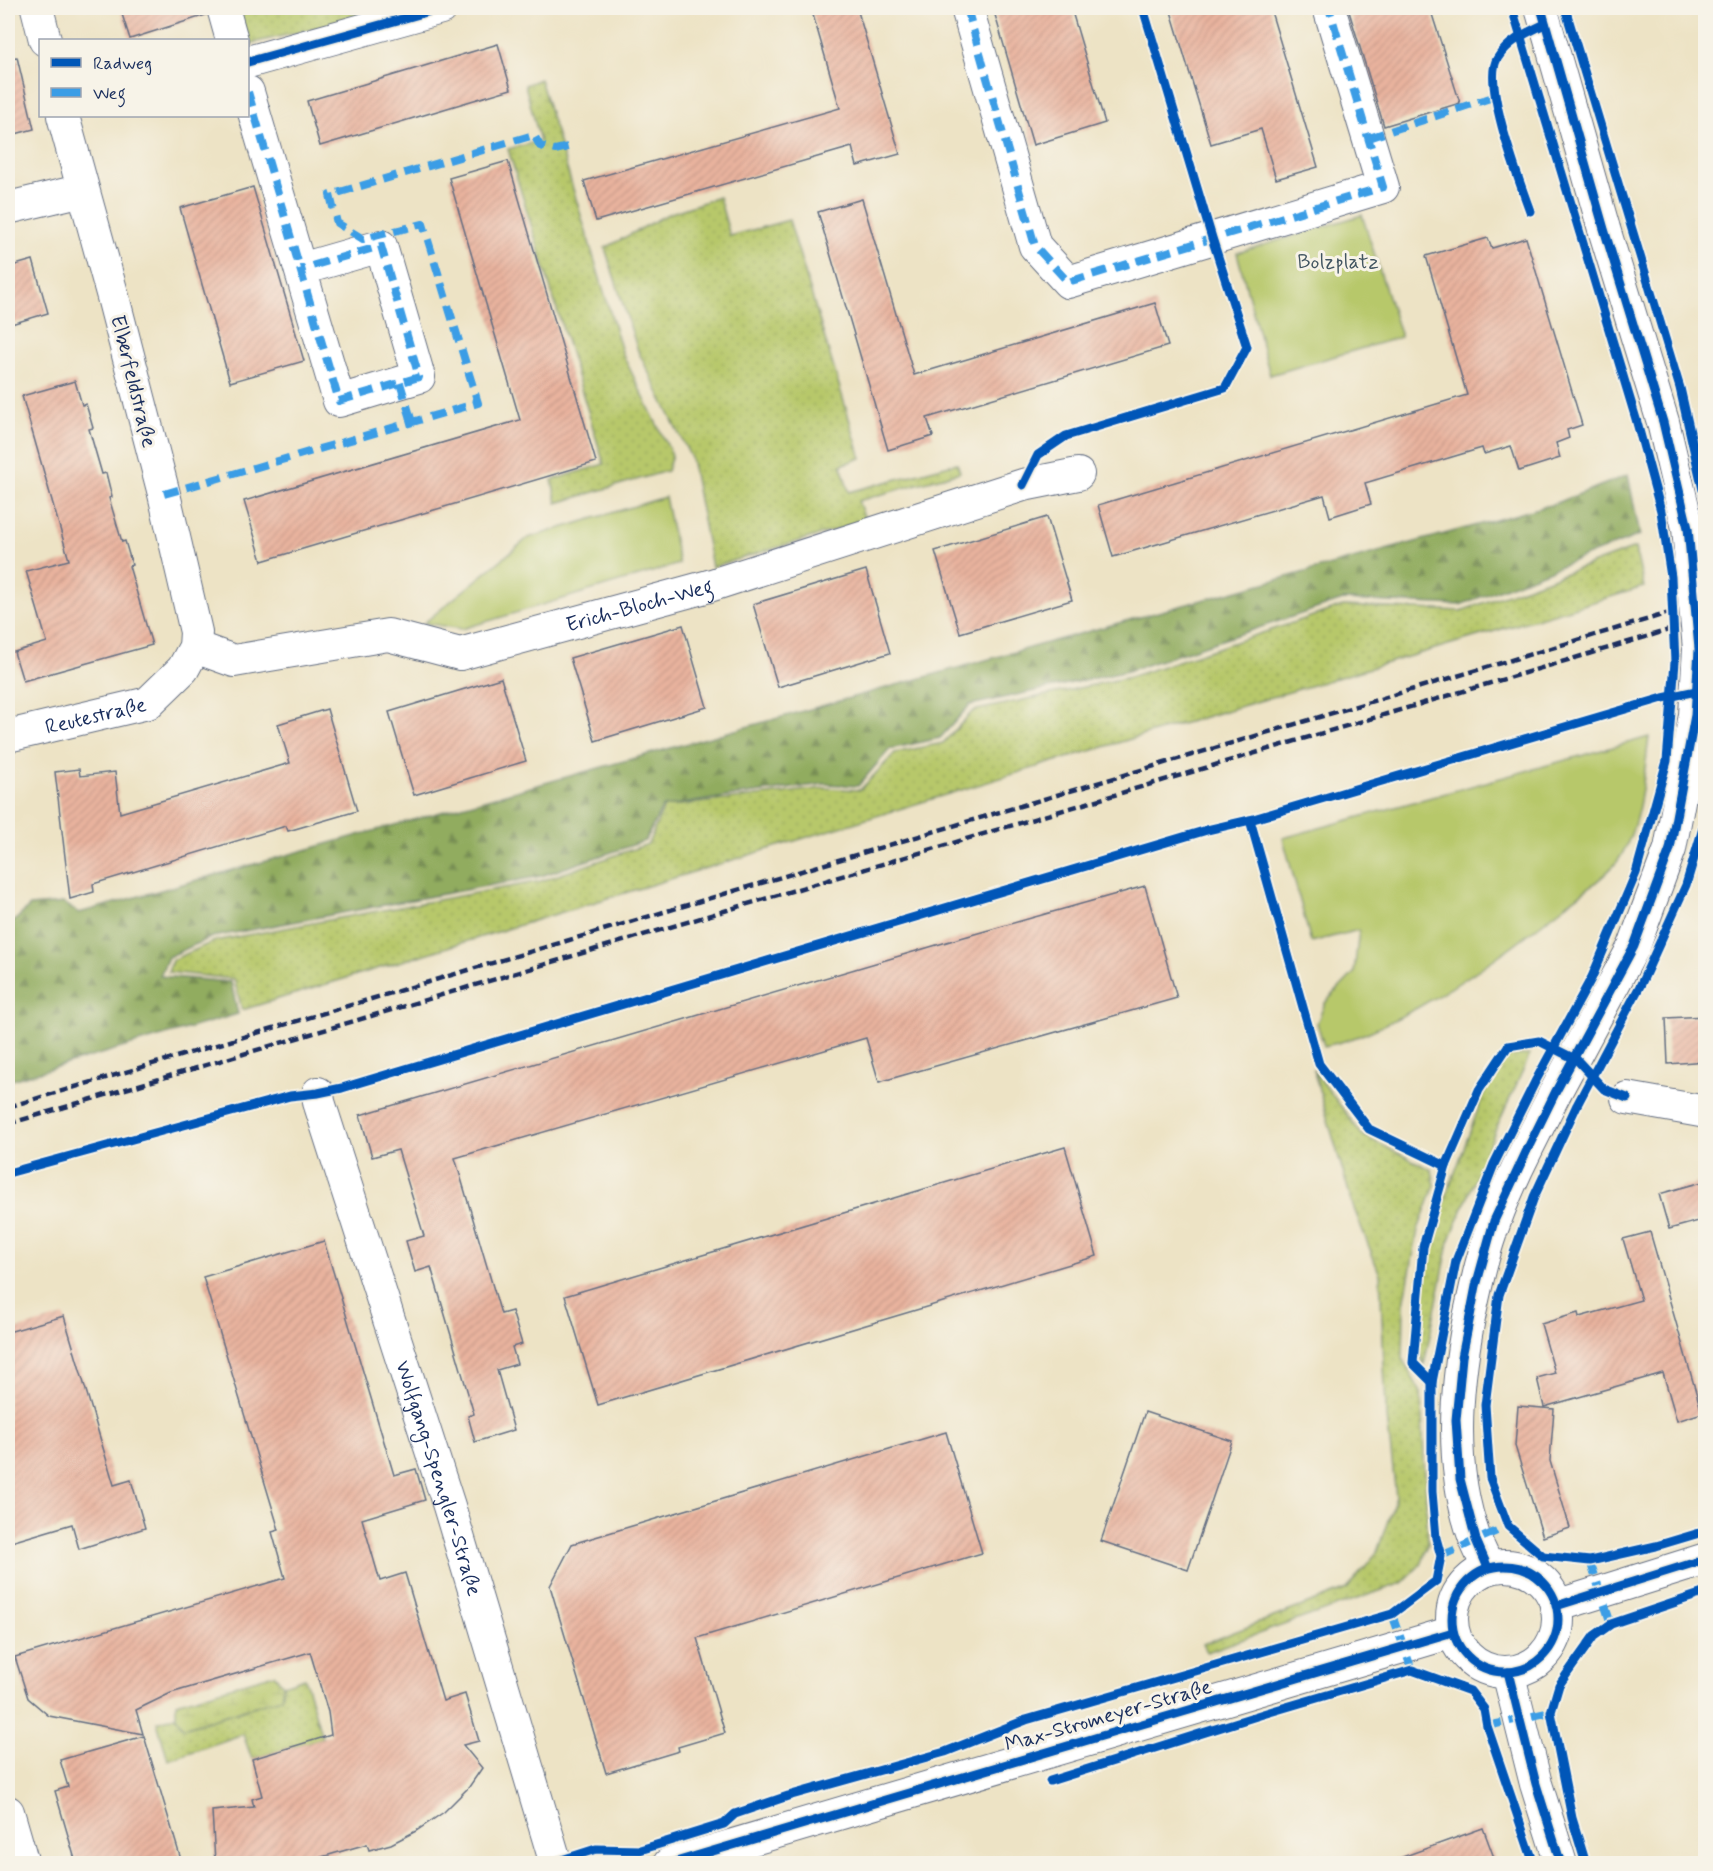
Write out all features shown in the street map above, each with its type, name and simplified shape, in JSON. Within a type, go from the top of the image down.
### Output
[{"type":"street","points":[[37,8],[45,39]]},
{"type":"street","points":[[223,8],[232,39]]},
{"type":"street","points":[[249,62],[441,8]]},
{"type":"street","points":[[967,8],[1035,246],[1068,282],[1383,187],[1329,8]]},
{"type":"street","points":[[1488,1568],[1476,1540],[1460,1479],[1456,1420],[1462,1357],[1476,1286],[1494,1221],[1555,1093],[1634,946],[1670,849],[1695,715],[1699,649],[1688,528],[1663,422],[1604,229],[1541,8]]},
{"type":"street","points":[[249,95],[339,400],[419,377],[381,246],[301,269]]},
{"type":"street","name":"Elberfeldstraße","points":[[63,117],[164,495],[196,632],[195,647]]},
{"type":"street","points":[[8,208],[83,190]]},
{"type":"street","name":"Erich-Bloch-Weg","points":[[195,647],[234,661],[387,635],[459,654],[709,586],[1023,484],[1078,474]]},
{"type":"street","name":"Reutestraße","points":[[8,736],[148,703],[183,669],[195,647]]},
{"type":"street","name":"Wolfgang-Spengler-Straße","points":[[318,1093],[449,1506],[556,1863]]},
{"type":"street","points":[[1627,1098],[1706,1112]]},
{"type":"street","points":[[1556,1606],[1706,1559]]},
{"type":"street","points":[[1517,1567],[1530,1573],[1542,1581],[1551,1593],[1556,1606],[1558,1622],[1554,1637],[1547,1650],[1537,1661],[1523,1669],[1508,1672],[1493,1671],[1479,1666],[1467,1657],[1458,1645],[1453,1632],[1452,1611],[1458,1593],[1471,1578],[1488,1568],[1517,1567]]},
{"type":"street","name":"Max-Stromeyer-Straße","points":[[669,1863],[1453,1632]]},
{"type":"street","points":[[1508,1672],[1536,1784],[1561,1863]]},
{"type":"street","points":[[8,1812],[23,1863]]},
{"type":"green space","points":[[232,8],[405,8],[249,44],[249,39],[242,39]]},
{"type":"green space","points":[[540,79],[623,355],[672,455],[667,471],[557,503],[552,480],[604,464],[508,149],[540,141],[525,85]]},
{"type":"green space","points":[[719,197],[730,236],[789,220],[861,458],[841,465],[849,492],[957,463],[960,472],[858,501],[866,521],[712,567],[691,458],[638,351],[605,248],[668,214]]},
{"type":"green space","name":"Bolzplatz","points":[[1362,215],[1401,337],[1270,375],[1237,253]]},
{"type":"green space","points":[[1628,475],[1640,535],[1460,605],[1343,600],[1128,671],[970,705],[940,738],[890,749],[858,786],[824,784],[664,807],[645,841],[541,876],[212,937],[168,957],[160,976],[231,982],[238,1014],[8,1081],[8,927],[30,906],[64,903],[79,913],[1554,504]]},
{"type":"green space","points":[[665,497],[679,564],[462,629],[424,623],[528,538]]},
{"type":"green space","points":[[1635,548],[1644,587],[1053,762],[242,1010],[234,979],[168,972],[172,960],[215,941],[541,881],[648,844],[664,807],[825,788],[860,790],[895,753],[943,743],[973,711],[1130,677],[1343,606],[1461,611]]},
{"type":"green space","points":[[1649,737],[1641,798],[1633,829],[1621,856],[1610,869],[1510,948],[1436,997],[1372,1031],[1324,1046],[1317,1023],[1325,1003],[1354,973],[1359,930],[1311,942],[1283,838]]},
{"type":"green space","points":[[1507,1055],[1530,1055],[1495,1131],[1449,1242],[1424,1365],[1419,1350],[1428,1246],[1484,1093]]},
{"type":"green space","points":[[1313,1069],[1362,1135],[1432,1170],[1435,1185],[1418,1230],[1404,1304],[1403,1360],[1421,1393],[1428,1544],[1422,1563],[1402,1583],[1207,1652],[1203,1644],[1347,1589],[1377,1552],[1396,1497],[1386,1408],[1380,1275],[1353,1206]]},
{"type":"green space","points":[[274,1674],[283,1685],[281,1698],[183,1728],[176,1716],[176,1703]]},
{"type":"green space","points":[[305,1678],[322,1738],[252,1759],[243,1734],[168,1760],[157,1722],[176,1716],[183,1728],[281,1698],[283,1685]]},
{"type":"building","points":[[120,8],[206,8],[206,15],[130,39]]},
{"type":"building","points":[[811,8],[857,8],[900,154],[857,166],[852,147],[596,221],[584,181],[840,108]]},
{"type":"building","points":[[993,8],[1071,8],[1105,123],[1033,145]]},
{"type":"building","points":[[1170,8],[1270,8],[1318,167],[1276,179],[1261,129],[1211,144]]},
{"type":"building","points":[[1348,8],[1430,8],[1460,103],[1384,126]]},
{"type":"building","points":[[498,44],[511,89],[320,146],[307,101]]},
{"type":"building","points":[[17,57],[34,129],[8,136],[8,58]]},
{"type":"building","points":[[508,161],[596,462],[262,561],[244,501],[520,420],[449,178]]},
{"type":"building","points":[[253,187],[304,361],[230,382],[180,208]]},
{"type":"building","points":[[862,199],[914,375],[1155,303],[1168,346],[927,418],[933,436],[888,450],[818,212]]},
{"type":"building","points":[[1488,238],[1492,248],[1526,238],[1582,425],[1567,430],[1569,438],[1556,443],[1560,458],[1519,471],[1511,446],[1484,454],[1482,448],[1365,483],[1371,504],[1330,517],[1324,495],[1113,557],[1098,505],[1467,395],[1426,256]]},
{"type":"building","points":[[33,260],[48,313],[8,325],[8,267]]},
{"type":"building","points":[[75,381],[82,405],[86,404],[93,428],[89,429],[102,474],[106,473],[112,497],[109,498],[122,542],[125,541],[132,565],[129,566],[152,645],[23,681],[14,652],[47,642],[26,571],[69,560],[22,396]]},
{"type":"building","points":[[1047,517],[1072,600],[960,633],[935,551]]},
{"type":"building","points":[[866,570],[890,653],[778,687],[753,604]]},
{"type":"building","points":[[683,625],[707,707],[595,741],[570,658]]},
{"type":"building","points":[[501,678],[526,761],[414,795],[389,712]]},
{"type":"building","points":[[327,709],[357,811],[288,831],[286,826],[93,884],[94,892],[70,899],[55,772],[79,769],[80,776],[115,772],[120,813],[290,763],[278,724]]},
{"type":"building","points":[[1145,886],[1177,998],[879,1082],[866,1038],[455,1158],[501,1314],[512,1311],[522,1344],[512,1347],[517,1364],[497,1370],[514,1430],[475,1442],[468,1416],[474,1414],[431,1267],[415,1272],[406,1241],[424,1236],[398,1150],[372,1157],[360,1115]]},
{"type":"building","points":[[1706,1016],[1706,1061],[1668,1064],[1666,1018]]},
{"type":"building","points":[[1065,1147],[1097,1256],[598,1405],[565,1296]]},
{"type":"building","points":[[1706,1181],[1706,1219],[1669,1229],[1659,1194]]},
{"type":"building","points":[[1650,1232],[1702,1413],[1677,1421],[1663,1373],[1544,1407],[1537,1378],[1555,1373],[1541,1324],[1578,1313],[1579,1317],[1641,1300],[1623,1239]]},
{"type":"building","points":[[324,1241],[394,1475],[416,1469],[425,1500],[362,1519],[380,1581],[405,1573],[443,1701],[465,1694],[479,1741],[463,1745],[482,1768],[469,1787],[444,1812],[391,1844],[369,1850],[367,1844],[301,1863],[215,1862],[212,1811],[254,1807],[252,1799],[262,1796],[252,1759],[331,1735],[328,1712],[310,1652],[171,1693],[136,1710],[143,1734],[49,1716],[28,1698],[15,1657],[285,1578],[272,1532],[279,1530],[203,1277]]},
{"type":"building","points":[[64,1316],[114,1485],[131,1480],[145,1528],[79,1549],[72,1524],[8,1543],[8,1332]]},
{"type":"building","points":[[1518,1406],[1554,1409],[1550,1461],[1570,1528],[1543,1537],[1515,1446]]},
{"type":"building","points":[[1145,1412],[1232,1441],[1188,1570],[1101,1541]]},
{"type":"building","points":[[946,1432],[982,1553],[697,1638],[725,1733],[678,1747],[679,1751],[606,1773],[550,1586],[572,1544]]},
{"type":"building","points":[[144,1736],[182,1863],[76,1863],[55,1791],[68,1787],[60,1760]]},
{"type":"building","points":[[1483,1828],[1496,1863],[1394,1863],[1394,1860]]},
{"type":"railway","points":[[8,1107],[1706,602]]},
{"type":"railway","points":[[8,1124],[1706,619]]},
{"type":"marked path","points":[[967,8],[1035,246],[1068,282],[1383,187],[1329,8]]},
{"type":"marked path","points":[[249,95],[339,401],[419,377],[381,246],[301,269]]},
{"type":"marked path","points":[[1369,138],[1496,96]]},
{"type":"marked path","points":[[164,494],[478,403],[423,224],[363,239],[337,223],[330,195],[534,135],[540,146],[555,150],[568,147]]},
{"type":"marked path","points":[[400,383],[412,422]]},
{"type":"marked path","points":[[1441,1556],[1508,1526]]},
{"type":"marked path","points":[[1590,1561],[1611,1624]]},
{"type":"marked path","points":[[1392,1614],[1412,1670]]},
{"type":"marked path","points":[[1487,1726],[1551,1712]]},
{"type":"cycle path","points":[[249,62],[441,8]]},
{"type":"cycle path","points":[[1023,485],[1038,455],[1066,436],[1225,388],[1247,347],[1143,8]]},
{"type":"cycle path","points":[[549,1864],[596,1849],[640,1850],[724,1824],[735,1814],[788,1796],[945,1752],[1026,1720],[1392,1614],[1436,1581],[1441,1556],[1436,1538],[1432,1492],[1432,1382],[1456,1261],[1494,1164],[1592,977],[1636,873],[1667,761],[1675,662],[1671,577],[1661,511],[1636,419],[1512,8]]},
{"type":"cycle path","points":[[1488,1568],[1476,1540],[1460,1479],[1456,1420],[1462,1357],[1476,1286],[1494,1221],[1555,1093],[1634,946],[1670,849],[1695,715],[1699,649],[1688,528],[1663,422],[1604,229],[1541,8]]},
{"type":"cycle path","points":[[1565,8],[1680,388],[1706,503]]},
{"type":"cycle path","points":[[1530,211],[1498,111],[1494,72],[1497,59],[1506,47],[1524,34],[1545,24]]},
{"type":"cycle path","points":[[8,1173],[290,1096],[342,1088],[1207,830],[1250,820],[1663,698],[1706,689]]},
{"type":"cycle path","points":[[1706,818],[1686,885],[1641,984],[1577,1105],[1534,1197],[1499,1295],[1485,1405],[1490,1478],[1508,1526],[1543,1556],[1590,1561],[1656,1546],[1706,1531]]},
{"type":"cycle path","points":[[1250,820],[1319,1064],[1369,1129],[1446,1166]]},
{"type":"cycle path","points":[[1432,1382],[1413,1363],[1423,1247],[1446,1166],[1479,1090],[1508,1046],[1539,1041],[1577,1060],[1604,1089],[1627,1098]]},
{"type":"cycle path","points":[[1556,1606],[1706,1559]]},
{"type":"cycle path","points":[[1505,1566],[1525,1570],[1542,1582],[1554,1599],[1558,1619],[1554,1639],[1542,1656],[1525,1668],[1505,1672],[1485,1668],[1468,1656],[1456,1639],[1452,1619],[1456,1599],[1468,1582],[1485,1570],[1505,1566]]},
{"type":"cycle path","points":[[1586,1864],[1572,1818],[1551,1712],[1559,1685],[1594,1636],[1611,1624],[1706,1592]]},
{"type":"cycle path","points":[[669,1864],[1453,1632]]},
{"type":"cycle path","points":[[1050,1781],[1412,1670],[1470,1691],[1484,1709],[1487,1726],[1534,1864]]},
{"type":"cycle path","points":[[1508,1672],[1536,1784],[1561,1864]]}]
